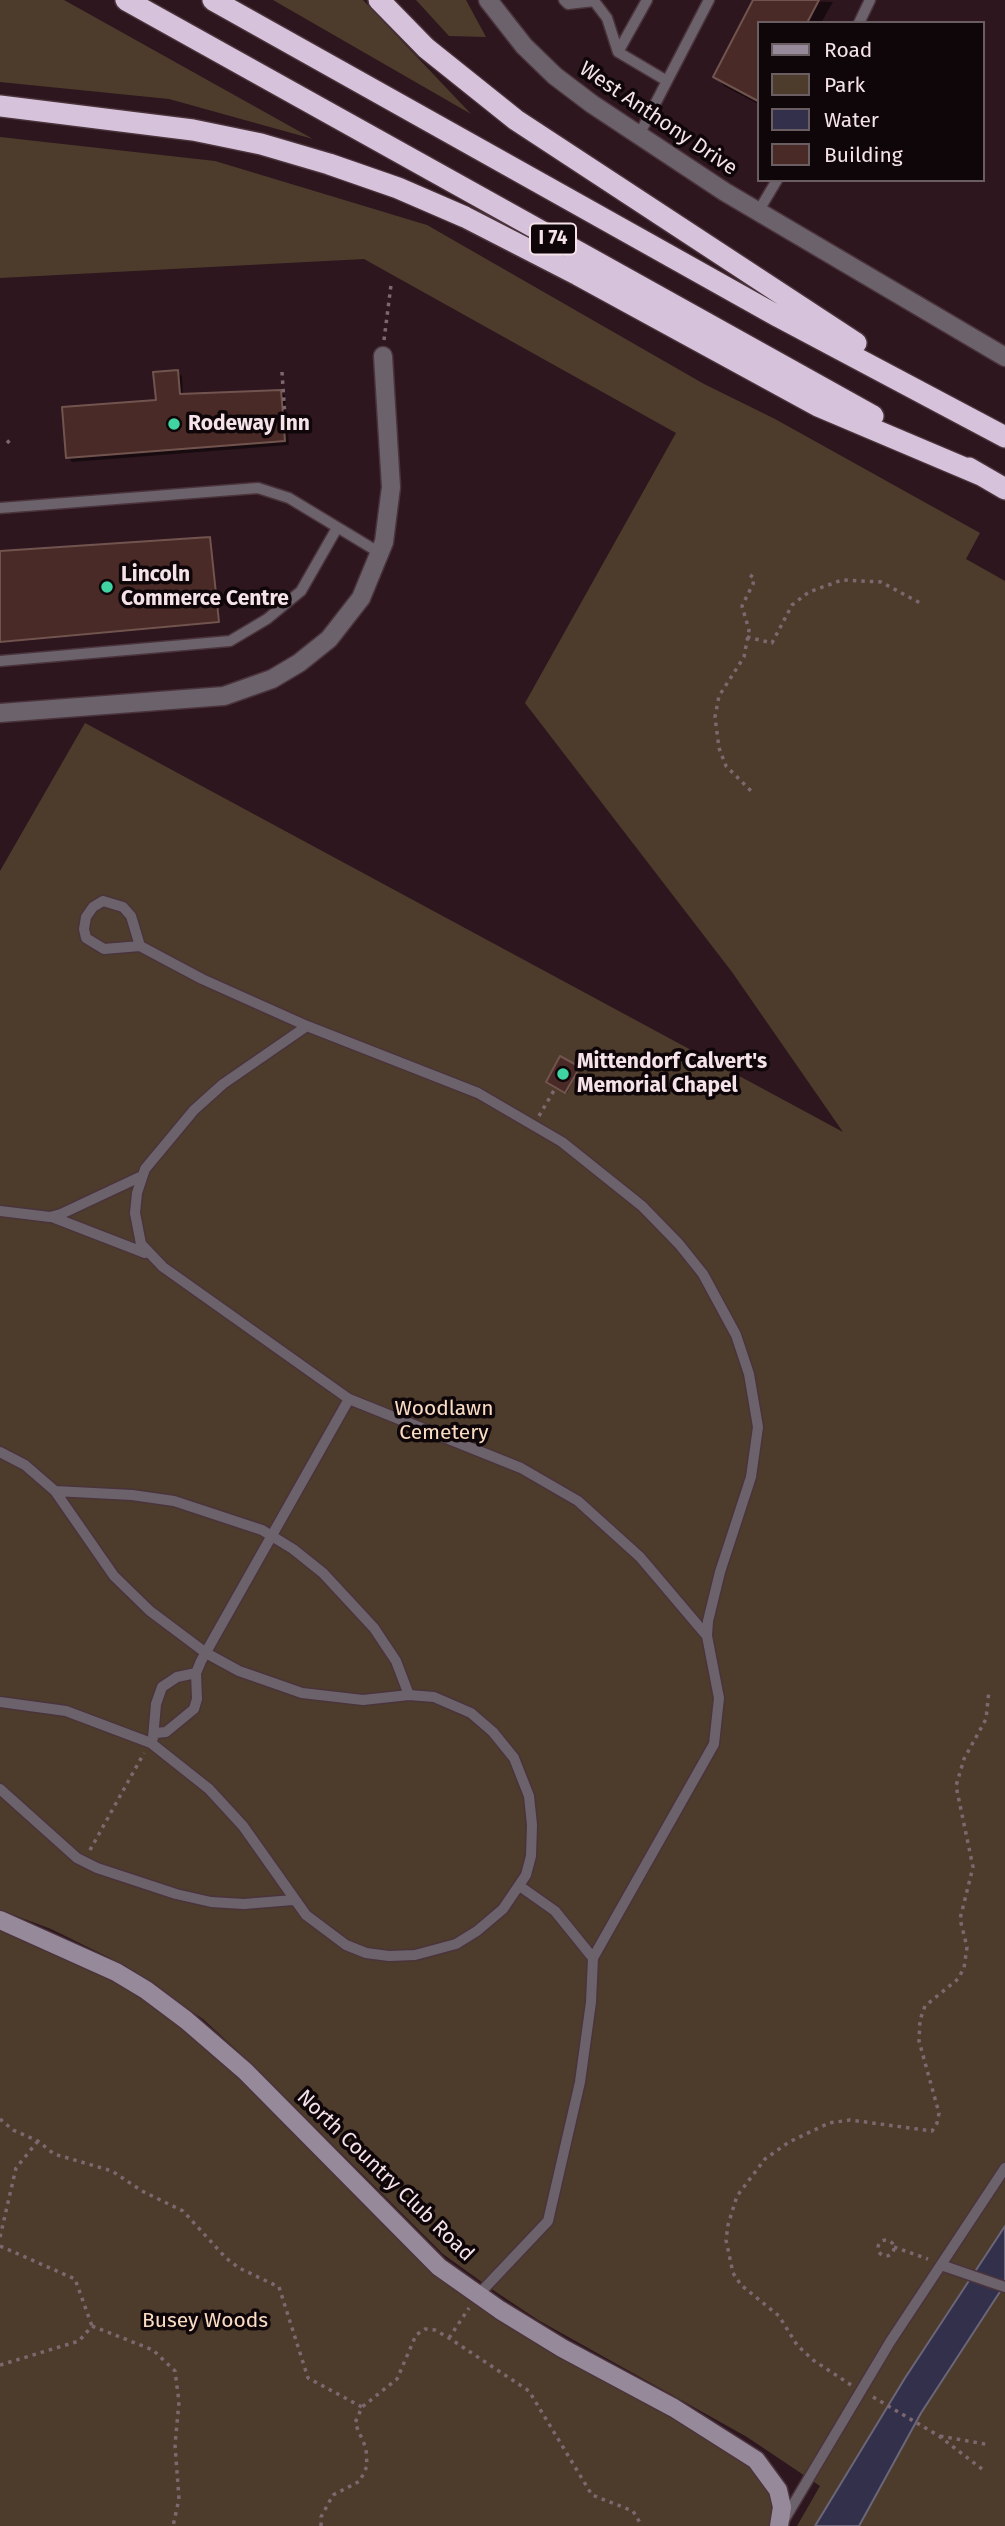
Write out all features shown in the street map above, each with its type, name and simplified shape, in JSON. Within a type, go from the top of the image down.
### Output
[{"type":"highway","name":"I 74","points":[[126,0],[1005,489]]},
{"type":"highway","name":"I 74","points":[[213,0],[779,317],[1005,437]]},
{"type":"highway","points":[[379,0],[444,64],[516,120],[942,402]]},
{"type":"highway","points":[[0,106],[193,130],[261,144],[398,188],[465,217],[578,275],[818,406],[981,475]]},
{"type":"street","name":"West Anthony Drive","points":[[488,0],[524,46],[555,76],[639,135],[758,212],[1005,356]]},
{"type":"street","points":[[0,713],[174,702],[224,696],[249,689],[299,663],[329,639],[361,598],[380,553],[389,517],[391,488],[383,356]]},
{"type":"street","name":"North Country Club Road","points":[[0,1920],[116,1972],[186,2020],[245,2071],[439,2266],[562,2348],[674,2408],[756,2460],[778,2490],[782,2507],[780,2526]]},
{"type":"lane","points":[[564,0],[568,4],[594,1],[607,18],[618,52],[667,81]]},
{"type":"lane","points":[[618,52],[647,0]]},
{"type":"lane","points":[[639,135],[709,0]]},
{"type":"lane","points":[[860,21],[870,0]]},
{"type":"lane","points":[[758,212],[776,182]]},
{"type":"lane","points":[[0,508],[258,488],[289,498],[380,553]]},
{"type":"lane","points":[[0,661],[230,641],[267,619],[301,591],[337,528]]},
{"type":"lane","points":[[140,946],[137,930],[122,907],[103,901],[93,907],[86,917],[84,929],[93,945],[116,949],[140,946],[202,979],[307,1026],[465,1088],[534,1124],[603,1172],[679,1244],[717,1296],[736,1335],[749,1374],[758,1427],[756,1451],[720,1572],[707,1636],[719,1698],[714,1744],[593,1958],[591,2002],[580,2082],[548,2221],[538,2235],[478,2294]]},
{"type":"lane","points":[[149,1255],[137,1237],[135,1213],[142,1176],[177,1129],[223,1084],[307,1026]]},
{"type":"lane","points":[[50,1217],[78,1208],[142,1176]]},
{"type":"lane","points":[[0,1211],[50,1217],[118,1240],[149,1255],[349,1399],[521,1468],[579,1501],[640,1558],[707,1636]]},
{"type":"lane","points":[[154,1738],[166,1732],[194,1709],[197,1699],[196,1673],[206,1653],[349,1399]]},
{"type":"lane","points":[[0,1452],[25,1465],[55,1491],[114,1576],[150,1611],[206,1653],[239,1671],[302,1693],[363,1700],[409,1695],[434,1697],[471,1713],[493,1732],[514,1758],[529,1796],[531,1856],[521,1887],[503,1909],[477,1931],[456,1944],[415,1955],[388,1956],[346,1945],[323,1930],[293,1900],[243,1826],[209,1789],[154,1738],[66,1711],[0,1702]]},
{"type":"lane","points":[[55,1491],[132,1495],[174,1501],[221,1515],[272,1535],[323,1573],[352,1601],[397,1661],[409,1695]]},
{"type":"lane","points":[[154,1738],[156,1704],[162,1687],[177,1677],[196,1673]]},
{"type":"lane","points":[[0,1789],[78,1858],[97,1868],[211,1902],[267,1903],[293,1900]]},
{"type":"lane","points":[[521,1887],[555,1910],[593,1958]]},
{"type":"lane","points":[[780,2526],[814,2474],[890,2342],[1005,2168]]},
{"type":"lane","points":[[941,2265],[1005,2287]]},
{"type":"path","points":[[383,356],[391,285]]},
{"type":"path","points":[[282,372],[285,418]]},
{"type":"path","points":[[7,443],[13,437]]},
{"type":"path","points":[[750,575],[754,578],[753,584],[742,606],[749,629],[747,638],[739,668],[719,696],[715,717],[719,748],[726,766],[751,791]]},
{"type":"path","points":[[747,638],[772,643],[792,605],[809,592],[842,580],[881,582],[922,604]]},
{"type":"path","points":[[534,1124],[556,1087]]},
{"type":"path","points":[[851,2385],[813,2360],[796,2345],[779,2316],[741,2285],[731,2262],[726,2240],[728,2225],[737,2196],[765,2159],[789,2143],[829,2123],[850,2120],[932,2130],[937,2123],[939,2113],[919,2041],[920,2020],[925,2006],[958,1979],[964,1968],[967,1947],[960,1919],[973,1867],[956,1786],[964,1759],[986,1719],[989,1690]]},
{"type":"path","points":[[88,1853],[154,1738]]},
{"type":"path","points":[[0,2119],[13,2130],[38,2141],[54,2154],[113,2171],[142,2191],[183,2211],[226,2258],[239,2268],[279,2287],[309,2378],[362,2407]]},
{"type":"path","points":[[0,2237],[16,2168],[38,2141]]},
{"type":"path","points":[[894,2248],[886,2256],[878,2248],[880,2243],[887,2240],[894,2248],[941,2265]]},
{"type":"path","points":[[0,2246],[75,2279],[92,2326],[153,2350],[175,2371],[179,2402],[175,2445],[179,2499],[173,2526]]},
{"type":"path","points":[[449,2338],[478,2294]]},
{"type":"path","points":[[0,2365],[79,2342],[92,2326]]},
{"type":"path","points":[[321,2526],[321,2517],[333,2495],[360,2481],[367,2466],[366,2448],[355,2423],[362,2407],[397,2379],[416,2335],[425,2329],[435,2330],[449,2338],[528,2391],[592,2495],[633,2511],[642,2526]]},
{"type":"path","points":[[869,2395],[939,2436],[982,2469]]},
{"type":"path","points":[[939,2436],[990,2445]]},
{"type":"green space","points":[[0,0],[64,0],[313,139],[169,99],[0,82]]},
{"type":"green space","points":[[273,0],[363,0],[471,114]]},
{"type":"green space","points":[[416,0],[466,0],[486,37],[449,36]]},
{"type":"green space","name":"Woodlawn Cemetery","points":[[0,137],[215,161],[427,225],[704,384],[775,419],[980,533],[966,559],[1005,581],[1005,2526],[797,2526],[820,2486],[747,2437],[538,2320],[490,2288],[443,2254],[203,2019],[110,1958],[51,1929],[0,1910],[0,871],[85,723],[843,1132],[732,972],[525,703],[676,433],[364,259],[0,278]]},
{"type":"green space","name":"Busey Woods","points":[[0,1920],[14,1924],[186,2020],[439,2267],[769,2474],[779,2526],[0,2526]]},
{"type":"water","points":[[1005,2226],[1005,2284],[921,2413],[859,2526],[815,2526],[905,2378]]},
{"type":"building","points":[[753,0],[819,0],[808,21],[757,21],[757,100],[713,77]]},
{"type":"building","name":"Rodeway Inn","points":[[178,370],[180,394],[281,390],[285,441],[66,458],[62,407],[156,400],[153,372]]},
{"type":"building","name":"Lincoln Commerce Centre","points":[[210,537],[219,622],[0,642],[0,551]]},
{"type":"building","name":"Mittendorf Calvert's Memorial Chapel","points":[[560,1056],[580,1067],[565,1093],[546,1082]]},
{"type":"place","name":"Rodeway Inn","points":[[174,424]]},
{"type":"place","name":"Lincoln Commerce Centre","points":[[107,587]]},
{"type":"place","name":"Mittendorf Calvert's Memorial Chapel","points":[[563,1074]]}]
